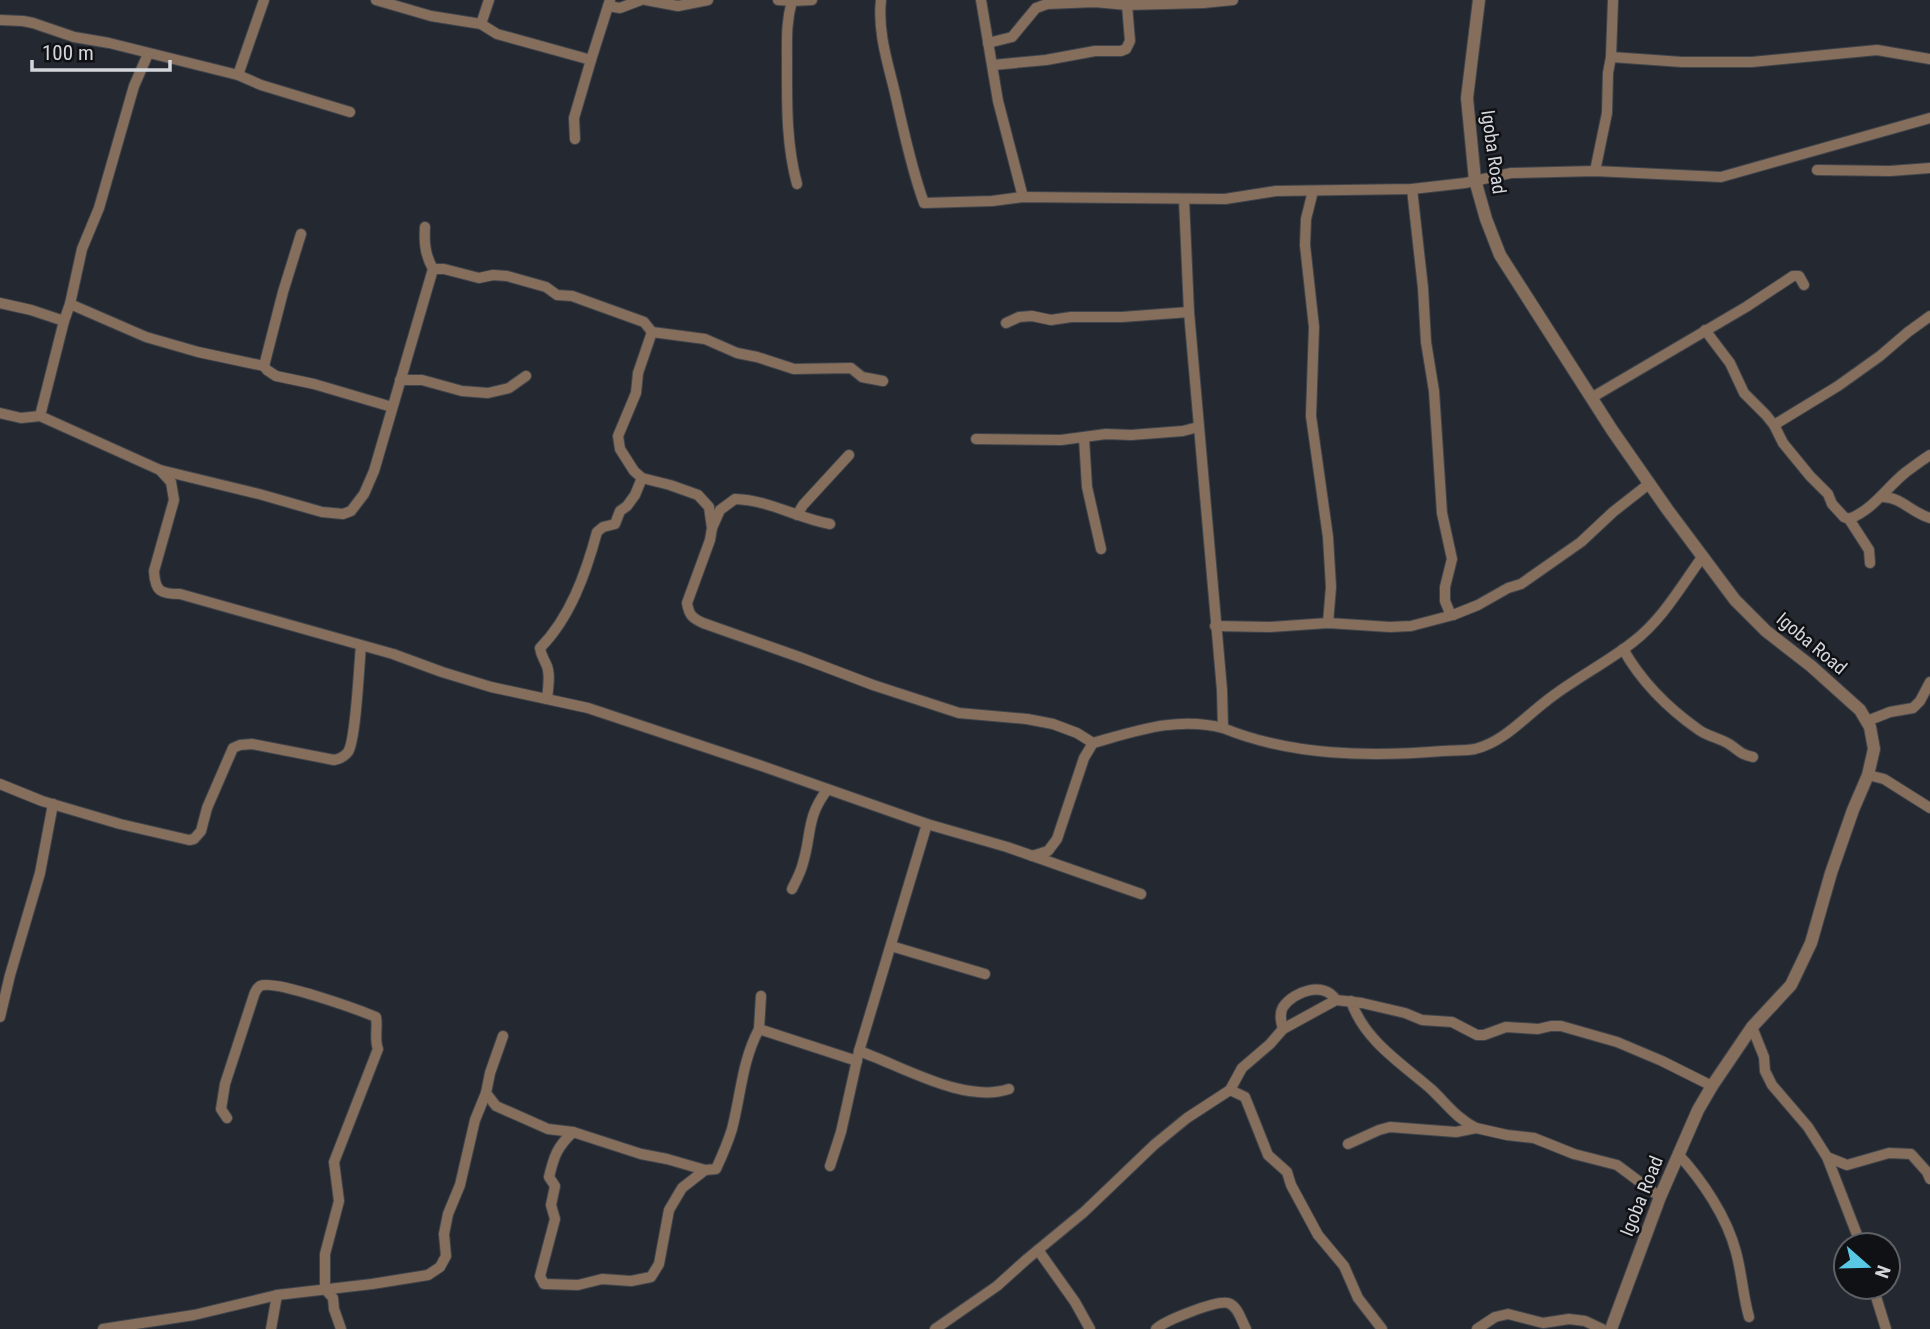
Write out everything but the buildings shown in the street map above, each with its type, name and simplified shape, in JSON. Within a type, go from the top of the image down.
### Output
[{"type":"street","points":[[238,75],[264,0]]},
{"type":"street","points":[[376,0],[430,16],[481,24],[497,34],[591,60]]},
{"type":"street","points":[[481,24],[489,0]]},
{"type":"street","points":[[575,139],[574,118],[609,3],[620,8],[643,0],[678,6],[708,0]]},
{"type":"street","points":[[778,0],[812,0]]},
{"type":"street","points":[[881,0],[879,12],[888,70],[905,143],[924,203],[992,201],[1023,197],[1225,199],[1276,191],[1412,189],[1465,183],[1511,173],[1595,171],[1721,177],[1930,118]]},
{"type":"street","points":[[981,0],[998,101],[1023,197]]},
{"type":"street","points":[[988,43],[1012,37],[1036,8],[1047,4],[1095,2],[1127,5],[1233,0]]},
{"type":"street","name":"Igoba Road","points":[[1479,0],[1467,98],[1475,180],[1500,255],[1612,430],[1735,600],[1752,618],[1860,710],[1870,727],[1874,749],[1868,775],[1835,861],[1811,943],[1791,985],[1752,1027],[1698,1110],[1660,1197],[1611,1329]]},
{"type":"street","points":[[1595,171],[1606,113],[1613,0]]},
{"type":"street","points":[[792,1],[786,29],[786,85],[789,150],[797,184]]},
{"type":"street","points":[[993,65],[1126,49],[1130,41],[1127,5]]},
{"type":"street","points":[[0,20],[33,23],[74,37],[238,75],[261,85],[350,112]]},
{"type":"street","points":[[1611,57],[1682,62],[1752,62],[1877,50],[1930,59]]},
{"type":"street","points":[[40,416],[82,249],[99,208],[134,86],[148,54]]},
{"type":"street","points":[[1817,170],[1890,171],[1930,168]]},
{"type":"street","points":[[1412,189],[1426,342],[1434,391],[1442,513],[1452,559],[1444,594],[1453,615]]},
{"type":"street","points":[[1313,191],[1306,219],[1305,245],[1314,327],[1311,416],[1328,537],[1331,587],[1328,622]]},
{"type":"street","points":[[1184,199],[1189,312],[1223,728]]},
{"type":"street","points":[[0,413],[21,418],[40,416],[160,470],[322,512],[343,514],[357,504],[374,471],[433,270],[424,243],[425,227]]},
{"type":"street","points":[[264,366],[301,234]]},
{"type":"street","points":[[433,270],[444,269],[479,278],[507,276],[644,322],[652,332],[705,338],[737,353],[757,356],[794,369],[851,368],[862,377],[883,381]]},
{"type":"street","points":[[1591,397],[1746,307],[1793,276],[1799,276],[1804,285]]},
{"type":"street","points":[[0,303],[64,321]]},
{"type":"street","points":[[70,304],[146,337],[198,352],[264,366],[276,376],[392,407]]},
{"type":"street","points":[[1006,323],[1019,317],[1032,316],[1051,320],[1189,312]]},
{"type":"street","points":[[1774,425],[1838,386],[1930,316]]},
{"type":"street","points":[[1705,330],[1730,363],[1744,393],[1774,425],[1783,443],[1828,494],[1832,504],[1849,519],[1869,550],[1870,563]]},
{"type":"street","points":[[652,332],[638,373],[636,393],[618,436],[620,449],[634,471],[642,478],[698,495],[709,507],[712,528]]},
{"type":"street","points":[[400,380],[422,380],[462,391],[488,393],[509,388],[526,376]]},
{"type":"street","points":[[976,439],[1084,438],[1198,427]]},
{"type":"street","points":[[1084,438],[1087,486],[1101,549]]},
{"type":"street","points":[[797,515],[849,455]]},
{"type":"street","points":[[1849,519],[1861,514],[1883,497],[1905,473],[1930,455]]},
{"type":"street","points":[[160,470],[171,482],[174,500],[154,571],[155,582],[161,592],[180,594],[393,654],[491,687],[588,708],[1141,894]]},
{"type":"street","points":[[173,490],[181,481],[193,478]]},
{"type":"street","points":[[547,699],[547,665],[540,648],[555,633],[568,612],[597,532],[603,527],[615,524],[620,510],[627,506],[635,495],[642,478]]},
{"type":"street","points":[[1215,626],[1270,627],[1328,622],[1390,627],[1411,626],[1453,615],[1521,584],[1581,542],[1650,483]]},
{"type":"street","points":[[1883,497],[1892,497],[1920,515],[1930,518]]},
{"type":"street","points":[[830,524],[766,503],[735,499],[720,510],[712,528],[707,550],[687,603],[688,612],[692,618],[703,623],[873,685],[959,713],[1053,724],[1077,733],[1093,743]]},
{"type":"street","points":[[1032,856],[1048,851],[1057,839],[1084,758],[1093,743],[1142,729],[1165,724],[1203,723],[1267,743],[1354,755],[1474,749],[1493,741],[1506,734],[1561,689],[1634,641],[1667,608],[1703,556]]},
{"type":"street","points":[[0,784],[53,804],[177,839],[194,839],[201,831],[207,808],[229,755],[233,748],[240,744],[261,745],[320,759],[334,760],[347,753],[353,735],[361,646]]},
{"type":"street","points":[[1623,649],[1663,701],[1700,731],[1731,745],[1741,754],[1753,757]]},
{"type":"street","points":[[1867,721],[1890,712],[1913,708],[1930,682]]},
{"type":"street","points":[[1868,775],[1884,779],[1930,808]]},
{"type":"street","points":[[792,889],[803,864],[809,825],[816,805],[827,790]]},
{"type":"street","points":[[0,1017],[40,873],[53,804]]},
{"type":"street","points":[[830,1166],[846,1114],[858,1056],[927,824]]},
{"type":"street","points":[[891,946],[985,974]]},
{"type":"street","points":[[227,1118],[221,1109],[225,1084],[254,995],[261,985],[312,995],[376,1017],[378,1049],[334,1162],[339,1201],[326,1254],[325,1289],[333,1298],[341,1329]]},
{"type":"street","points":[[1283,1029],[1280,1018],[1283,1008],[1296,997],[1310,990],[1324,990],[1336,1000]]},
{"type":"street","points":[[486,1093],[496,1106],[548,1129],[573,1132],[641,1154],[705,1170],[716,1169],[732,1129],[749,1049],[759,1029],[761,996]]},
{"type":"street","points":[[935,1329],[997,1286],[1084,1212],[1154,1145],[1187,1118],[1230,1090],[1242,1068],[1283,1029],[1336,1000],[1393,1010],[1422,1020],[1452,1023],[1477,1035],[1506,1027],[1538,1029],[1561,1026],[1576,1029],[1662,1061],[1712,1086]]},
{"type":"street","points":[[1351,1001],[1359,1022],[1369,1034],[1388,1054],[1430,1088],[1460,1119],[1476,1128],[1534,1138],[1574,1154],[1610,1162],[1660,1197]]},
{"type":"street","points":[[1752,1027],[1772,1085],[1808,1127],[1827,1157],[1856,1231]]},
{"type":"street","points":[[759,1029],[858,1056],[888,1061],[915,1075],[954,1087],[984,1093],[1009,1089]]},
{"type":"street","points":[[103,1329],[127,1328],[194,1315],[277,1295],[428,1275],[444,1262],[447,1251],[444,1234],[448,1214],[460,1185],[475,1120],[503,1036]]},
{"type":"street","points":[[1239,1074],[1245,1097],[1268,1155],[1287,1172],[1291,1185],[1318,1235],[1344,1266],[1358,1298],[1382,1329]]},
{"type":"street","points":[[1230,1090],[1245,1097]]},
{"type":"street","points":[[1348,1144],[1390,1127],[1457,1132],[1476,1128]]},
{"type":"street","points":[[573,1132],[561,1143],[554,1156],[549,1177],[555,1186],[551,1205],[555,1219],[540,1276],[544,1284],[578,1285],[602,1279],[631,1281],[651,1277],[659,1264],[669,1210],[682,1188],[705,1170]]},
{"type":"street","points":[[1827,1157],[1847,1165],[1889,1153],[1911,1154],[1930,1179]]},
{"type":"street","points":[[1678,1154],[1698,1175],[1729,1233],[1736,1251],[1749,1317]]},
{"type":"street","points":[[1038,1250],[1075,1302],[1090,1329]]},
{"type":"street","points":[[271,1329],[277,1295]]},
{"type":"street","points":[[1877,1301],[1886,1329]]},
{"type":"street","points":[[1156,1329],[1162,1323],[1207,1306],[1226,1302],[1235,1307],[1246,1329]]},
{"type":"street","points":[[1477,1329],[1495,1317],[1508,1314],[1543,1322],[1569,1319],[1585,1321],[1602,1329]]}]
